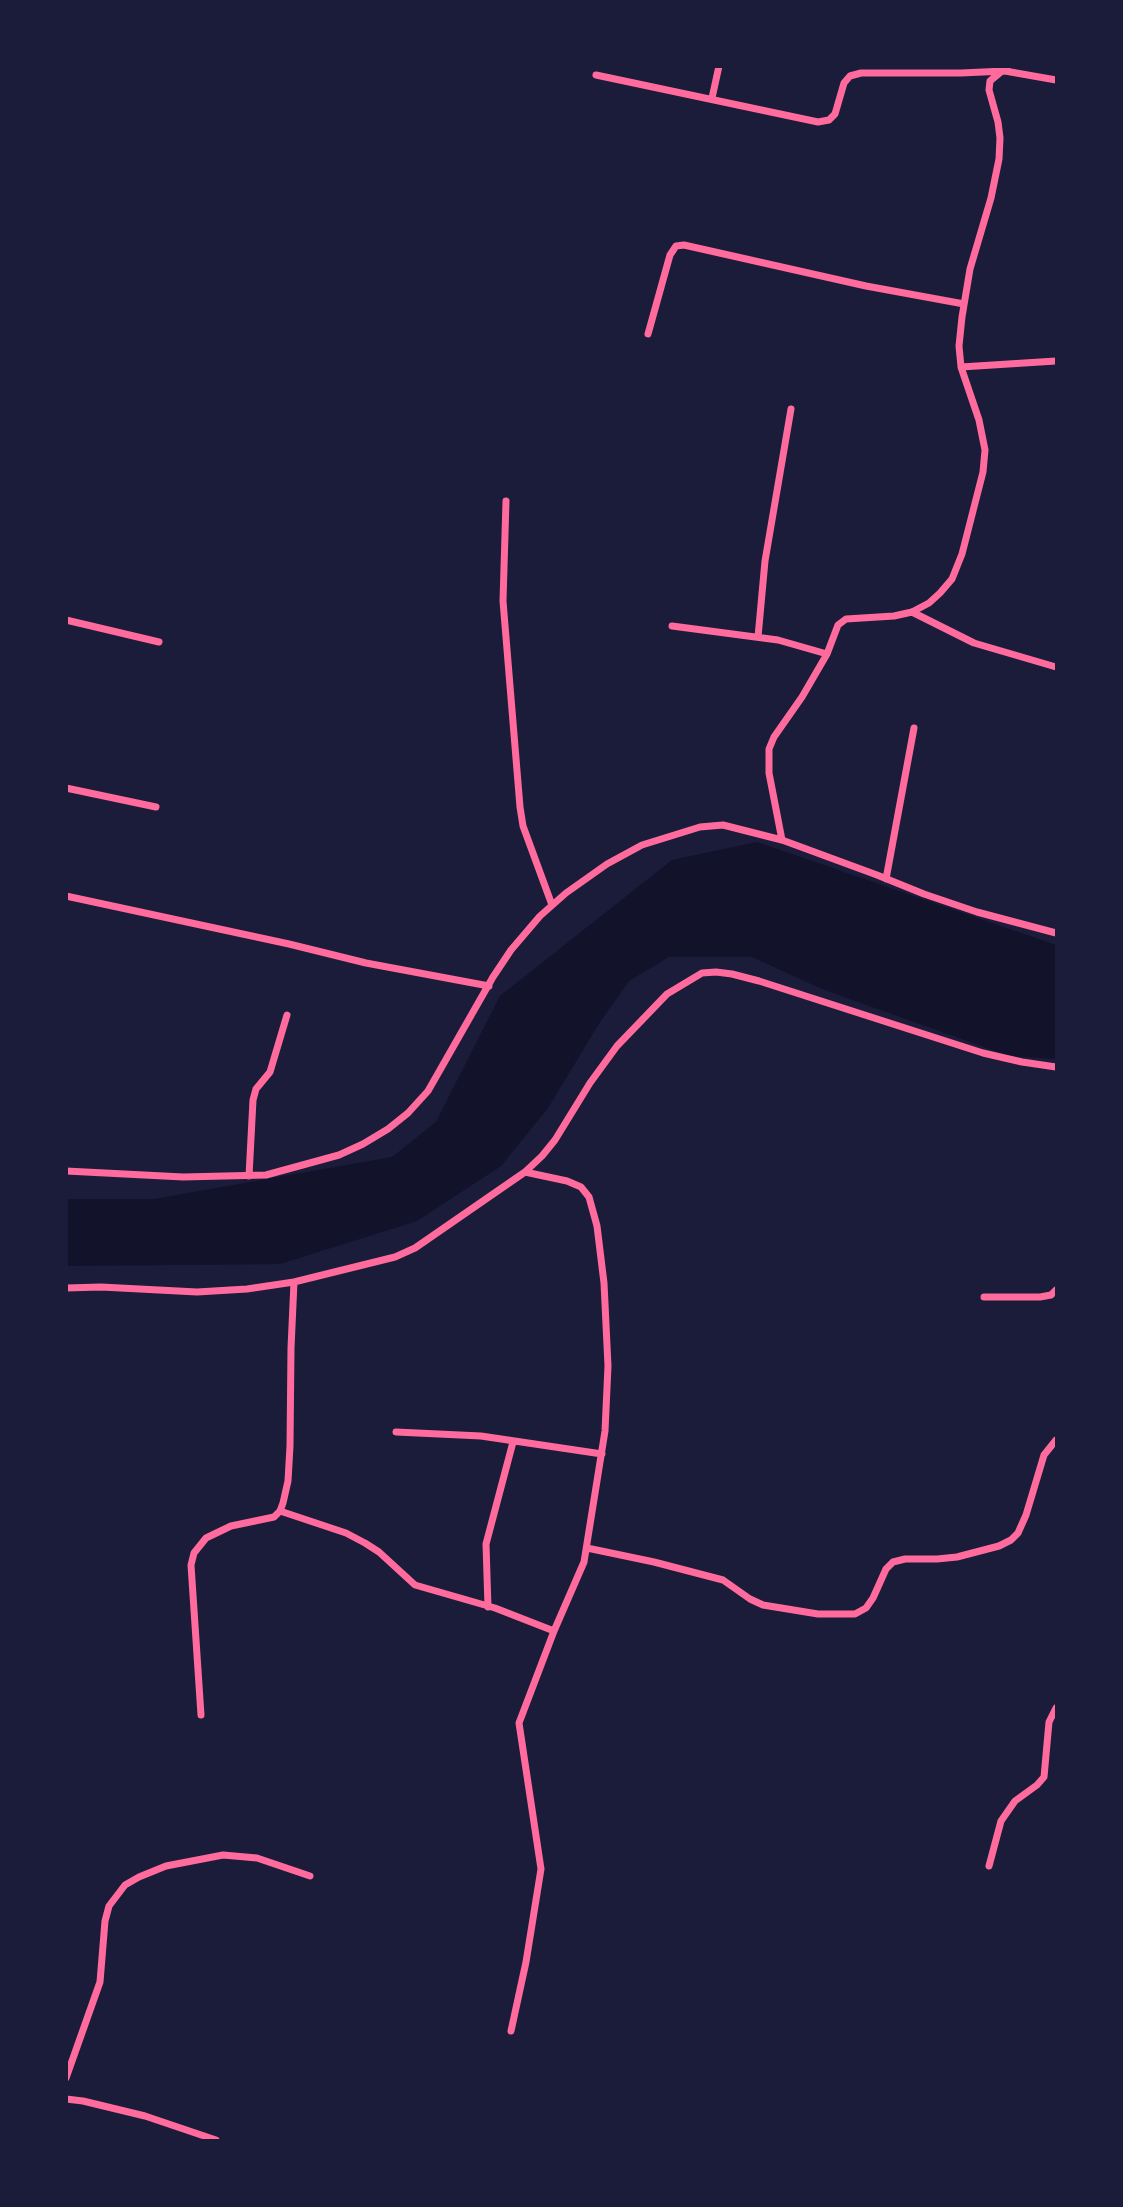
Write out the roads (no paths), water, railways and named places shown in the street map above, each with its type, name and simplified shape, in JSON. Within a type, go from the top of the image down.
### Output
[{"type":"street","points":[[712,98],[719,66]]},
{"type":"street","points":[[596,75],[818,122],[829,120],[835,114],[844,83],[850,76],[861,73],[912,70],[961,74],[1006,69],[1056,80]]},
{"type":"street","points":[[782,840],[769,773],[769,749],[827,654],[838,625],[846,619],[912,612],[929,603],[952,579],[962,554],[983,472],[984,439],[961,367],[959,346],[970,269],[991,198],[999,159],[1000,138],[989,90],[990,81],[1006,69]]},
{"type":"street","points":[[648,334],[670,255],[676,246],[684,245],[866,286],[964,304]]},
{"type":"street","points":[[961,367],[1056,361]]},
{"type":"street","points":[[758,637],[765,561],[791,409]]},
{"type":"street","points":[[506,501],[503,601],[520,807],[523,826],[552,905]]},
{"type":"street","points":[[912,612],[974,643],[1056,667]]},
{"type":"street","points":[[66,620],[159,642]]},
{"type":"street","points":[[672,626],[778,640],[827,654]]},
{"type":"street","points":[[886,879],[914,728]]},
{"type":"street","points":[[66,788],[156,807]]},
{"type":"street","points":[[66,1171],[183,1177],[266,1175],[339,1155],[363,1144],[408,1113],[428,1091],[511,950],[552,905],[607,864],[642,845],[677,832],[723,825],[782,840],[977,912],[1056,933]]},
{"type":"street","points":[[66,896],[366,963],[489,986]]},
{"type":"street","points":[[66,1288],[197,1292],[247,1289],[294,1282],[395,1257],[415,1248],[525,1172],[555,1140],[590,1083],[617,1046],[667,994],[702,973],[724,973],[759,981],[983,1053],[1056,1067]]},
{"type":"street","points":[[249,1176],[253,1100],[256,1090],[270,1072],[287,1015]]},
{"type":"street","points":[[512,2031],[541,1869],[519,1723],[584,1562],[602,1454],[608,1366],[604,1283],[597,1226],[589,1197],[581,1187],[567,1181],[525,1172]]},
{"type":"street","points":[[201,1714],[191,1566],[194,1553],[205,1538],[218,1531],[274,1517],[280,1511],[288,1481],[294,1282]]},
{"type":"street","points":[[984,1297],[1040,1297],[1051,1295],[1056,1290]]},
{"type":"street","points":[[396,1432],[481,1436],[602,1454]]},
{"type":"street","points":[[587,1548],[723,1580],[763,1605],[818,1614],[855,1614],[866,1608],[886,1569],[893,1562],[957,1557],[999,1546],[1011,1540],[1018,1533],[1026,1515],[1044,1455],[1056,1440]]},
{"type":"street","points":[[488,1607],[486,1544],[513,1442]]},
{"type":"street","points":[[280,1511],[346,1533],[365,1543],[379,1552],[415,1585],[554,1631]]},
{"type":"street","points":[[989,1866],[1001,1821],[1014,1801],[1044,1777],[1049,1722],[1056,1709]]},
{"type":"street","points":[[66,2078],[100,1982],[105,1921],[109,1906],[125,1885],[166,1866],[223,1855],[257,1858],[310,1876]]},
{"type":"street","points":[[66,2099],[145,2116],[216,2140]]}]
